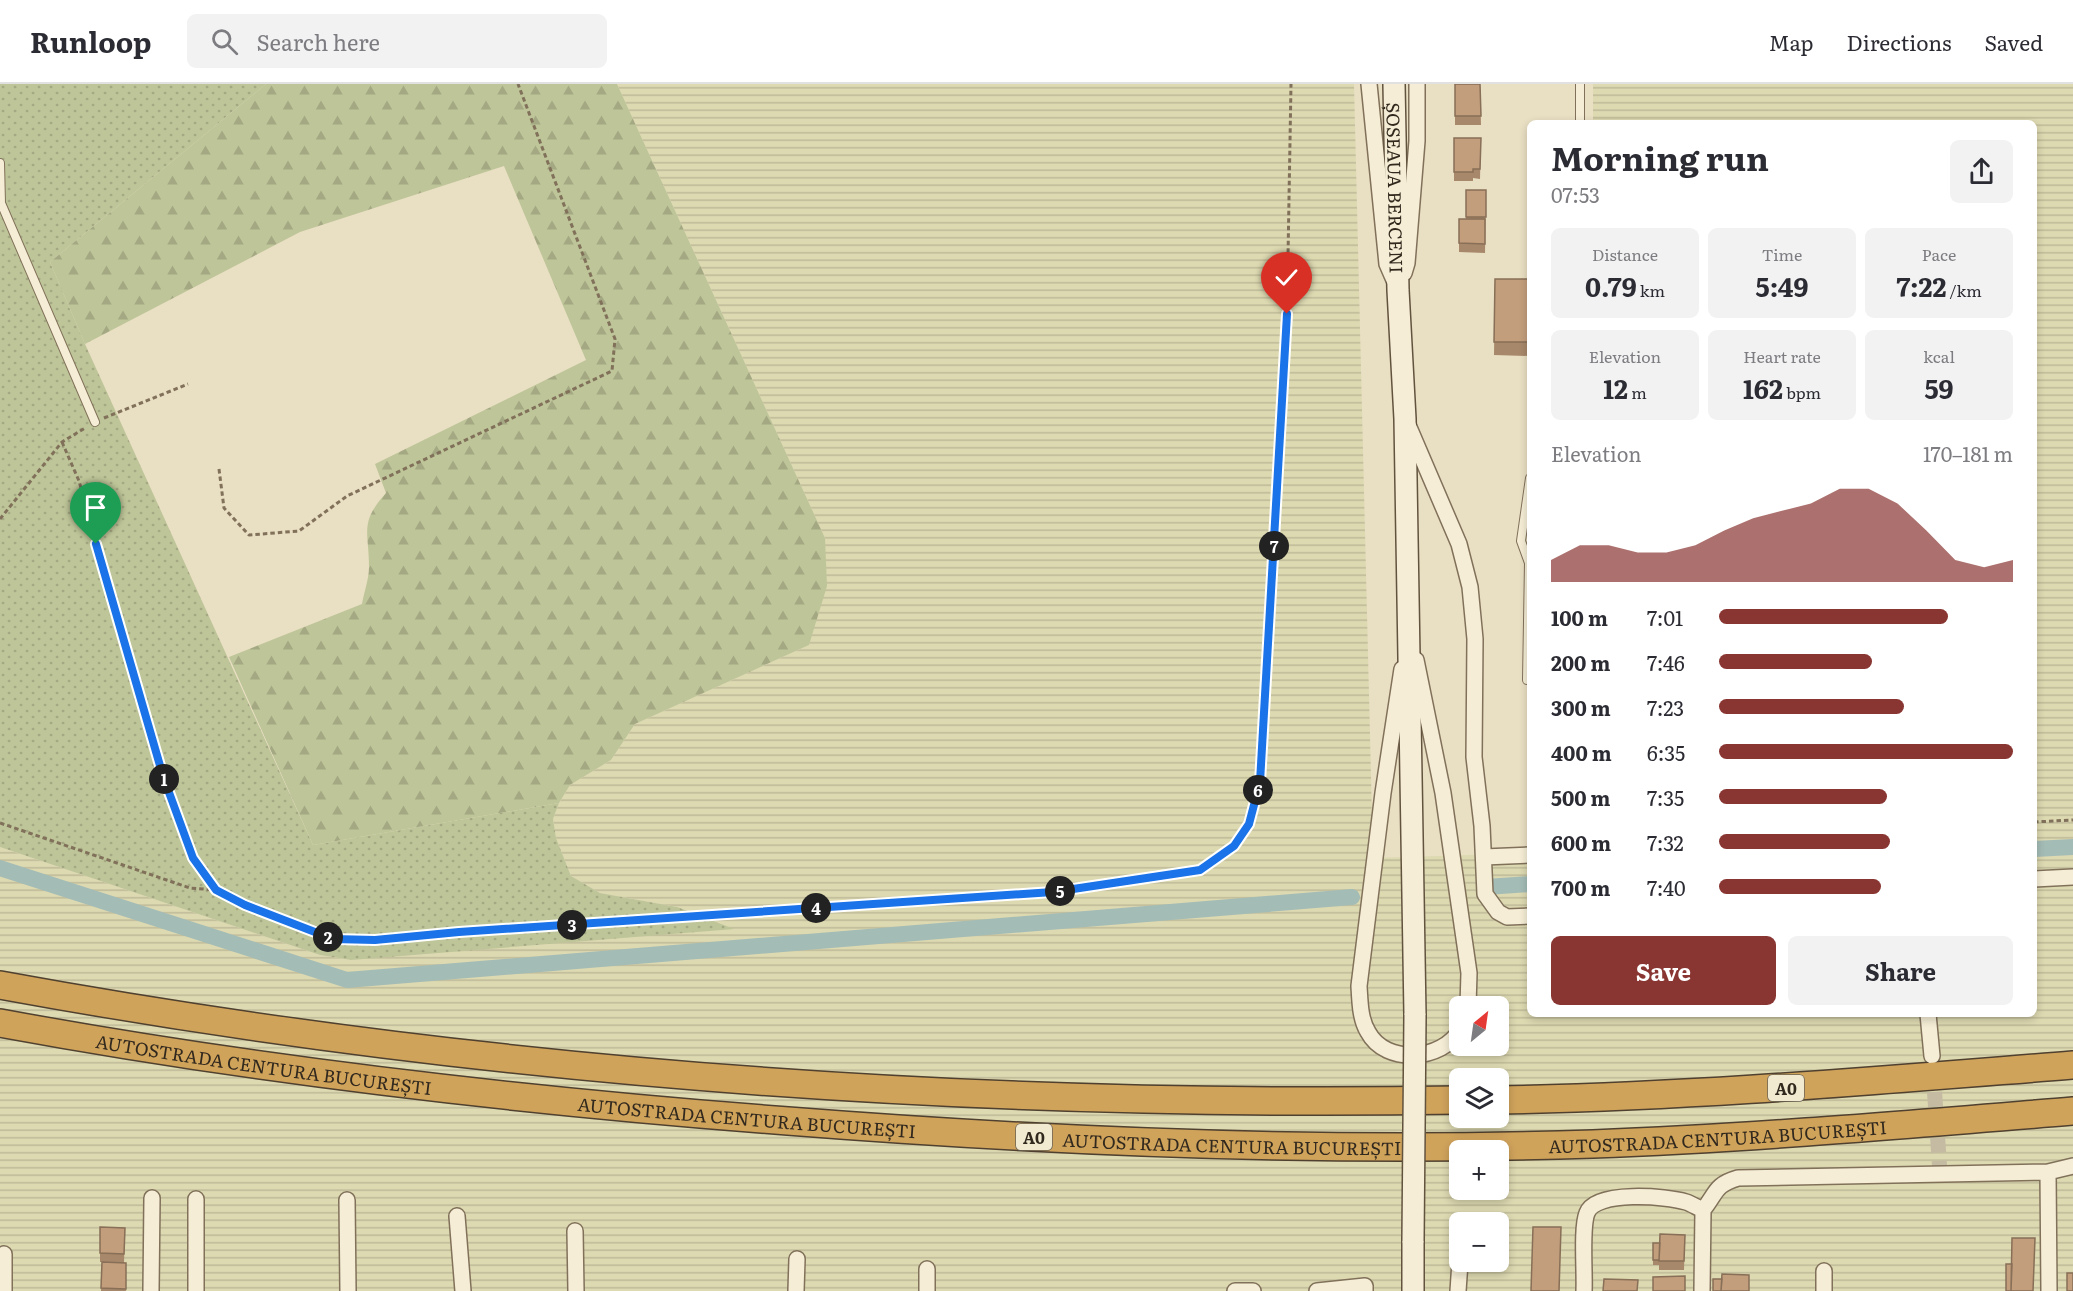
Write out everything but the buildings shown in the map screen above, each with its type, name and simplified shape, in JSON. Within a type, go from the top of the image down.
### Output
[{"type":"highway","name":"AUTOSTRADA CENTURA BUCUREȘTI","points":[[0,986],[180,1017],[308,1034],[537,1061],[680,1073],[829,1084],[1060,1095],[1376,1101],[1449,1100]]},
{"type":"highway","name":"AUTOSTRADA CENTURA BUCUREȘTI","points":[[0,1023],[300,1070],[534,1099],[828,1124],[1059,1138],[1376,1147],[1592,1144],[1783,1134],[2073,1111]]},
{"type":"highway","name":"A0","points":[[1509,1100],[1780,1088],[2073,1065]]},
{"type":"main road","name":"ȘOSEAUA BERCENI","points":[[1394,84],[1409,626],[1415,1015],[1413,1291]]},
{"type":"street","points":[[1369,84],[1387,264],[1398,290]]},
{"type":"street","points":[[1398,290],[1407,263],[1417,141],[1418,84]]},
{"type":"street","points":[[1405,419],[1459,544],[1470,587],[1475,639],[1474,757],[1484,857],[1485,894],[1498,912],[1507,917],[1527,916]]},
{"type":"street","points":[[1409,626],[1443,793],[1469,973],[1468,996]]},
{"type":"street","points":[[1409,626],[1383,793],[1359,986],[1361,1012],[1368,1033],[1388,1051],[1420,1055],[1437,1051],[1449,1043]]},
{"type":"street","points":[[1484,857],[1527,855]]},
{"type":"street","points":[[2037,879],[2073,877]]},
{"type":"street","points":[[1928,1017],[1932,1056]]},
{"type":"street","points":[[1702,1291],[1703,1210],[1716,1189],[1724,1182],[1738,1178],[2048,1172],[2073,1166]]},
{"type":"street","points":[[2048,1172],[2049,1291]]},
{"type":"street","points":[[1584,1291],[1586,1214],[1590,1205],[1608,1197],[1667,1199],[1687,1202],[1703,1210]]},
{"type":"street","points":[[151,1291],[152,1198]]},
{"type":"street","points":[[196,1199],[196,1291]]},
{"type":"street","points":[[347,1200],[348,1291]]},
{"type":"street","points":[[457,1216],[461,1239],[463,1291]]},
{"type":"street","points":[[575,1231],[576,1291]]},
{"type":"street","points":[[4,1254],[4,1291]]},
{"type":"street","points":[[796,1291],[797,1259]]},
{"type":"street","points":[[927,1269],[927,1291]]},
{"type":"street","points":[[1824,1271],[1824,1291]]},
{"type":"street","points":[[1458,1291],[1459,1272]]},
{"type":"street","points":[[1317,1291],[1365,1288]]},
{"type":"street","points":[[1234,1291],[1254,1291]]},
{"type":"lane","points":[[1580,84],[1581,120]]},
{"type":"lane","points":[[0,163],[1,203],[95,422]]},
{"type":"lane","points":[[1527,499],[1521,541],[1527,558]]},
{"type":"path","points":[[219,469],[224,508],[249,535],[299,531],[347,496],[612,371],[615,339],[518,84]]},
{"type":"path","points":[[0,823],[190,888],[216,890],[245,905],[333,939],[375,940],[459,932],[1053,892],[1200,870],[1234,846],[1249,824],[1260,782],[1287,314],[1291,84]]},
{"type":"path","points":[[0,519],[62,442],[95,422],[188,384]]},
{"type":"path","points":[[62,442],[79,481],[163,776],[193,858],[216,890]]},
{"type":"path","points":[[2037,822],[2073,820]]},
{"type":"shaded area","points":[[617,84],[1354,84],[1373,858],[1527,853],[1527,1017],[2037,1017],[2037,120],[1593,120],[1593,84],[2073,84],[2073,1291],[0,1291],[0,847],[320,955],[351,960],[677,907],[600,893],[571,876],[556,838],[553,819],[570,785],[611,760],[635,724],[809,645],[825,538]]},
{"type":"green space","points":[[0,84],[266,84],[50,262],[85,344],[313,845],[559,803],[553,819],[556,838],[571,876],[600,893],[677,907],[734,929],[351,960],[320,955],[0,847]]},
{"type":"green space","points":[[266,84],[617,84],[825,538],[827,586],[809,645],[635,724],[611,760],[570,785],[559,803],[313,845],[229,657],[362,604],[369,572],[367,528],[372,512],[386,493],[375,464],[586,360],[504,166],[300,232],[85,344],[50,262]]},
{"type":"waterway","points":[[2037,849],[2073,847]]},
{"type":"waterway","points":[[0,868],[347,980],[1352,897]]},
{"type":"waterway","points":[[1486,887],[1527,884]]},
{"type":"tunnel","points":[[1933,1069],[1940,1173]]},
{"type":"route","points":[[96,544],[163,776],[193,858],[216,890],[245,905],[333,939],[375,940],[459,932],[1053,892],[1200,870],[1234,846],[1249,824],[1260,782],[1287,314]]}]
